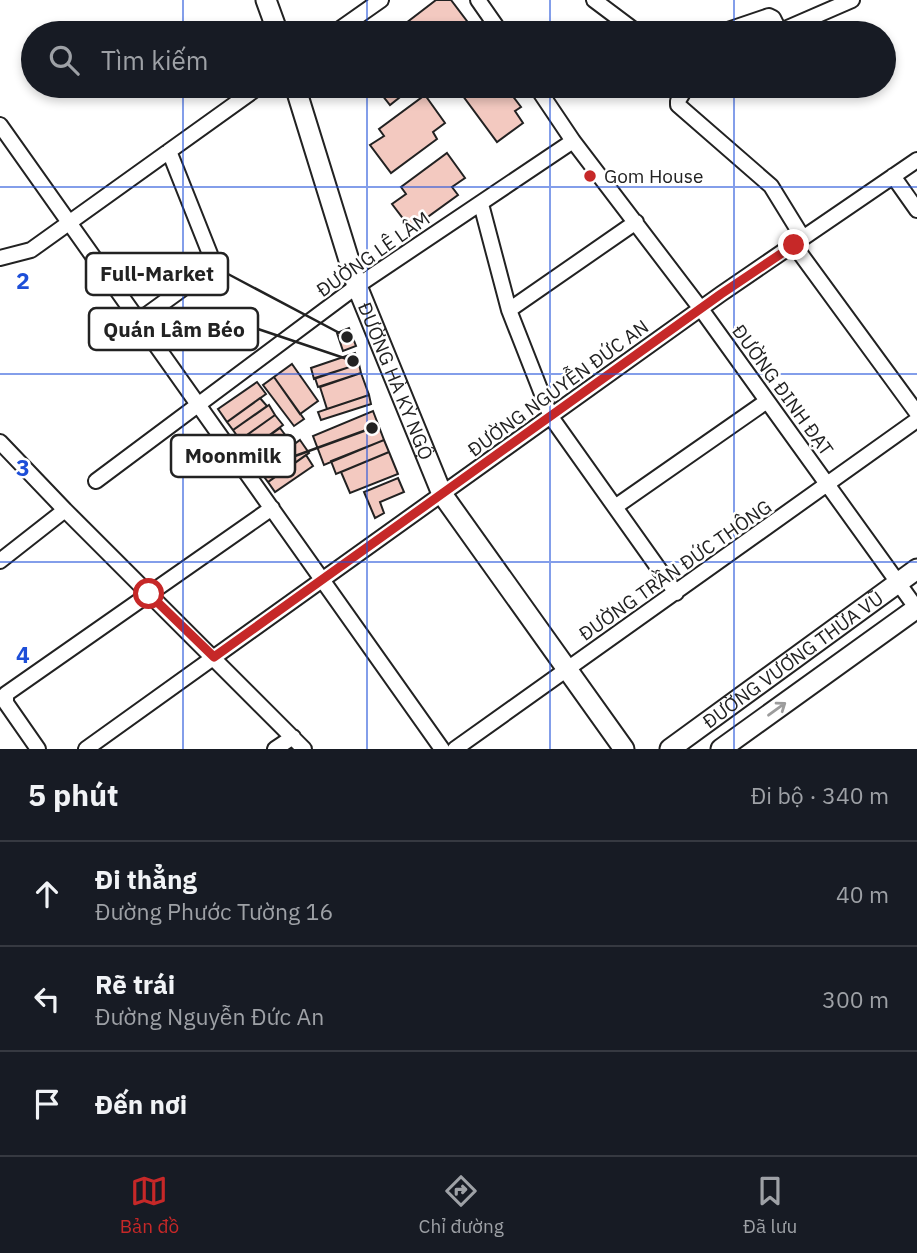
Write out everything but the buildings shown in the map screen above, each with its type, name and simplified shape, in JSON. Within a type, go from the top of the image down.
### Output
[{"type":"street","points":[[266,0],[274,21]]},
{"type":"street","points":[[351,21],[381,0]]},
{"type":"street","points":[[478,0],[493,21]]},
{"type":"street","points":[[594,0],[622,21]]},
{"type":"street","points":[[804,21],[852,0]]},
{"type":"street","points":[[754,21],[769,16],[774,21]]},
{"type":"street","points":[[0,258],[31,250],[243,98]]},
{"type":"street","name":"ĐƯỜNG HÀ KỲ NGỘ","points":[[299,98],[357,286],[442,494],[624,749]]},
{"type":"street","name":"ĐƯỜNG ĐINH ĐẠT","points":[[544,98],[573,141],[701,309],[917,608]]},
{"type":"street","points":[[680,98],[678,105],[771,186],[798,241],[917,413]]},
{"type":"street","points":[[0,125],[442,749]]},
{"type":"street","name":"ĐƯỜNG LÊ LÂM","points":[[96,481],[357,286],[573,141]]},
{"type":"street","points":[[138,321],[203,274],[209,265],[210,254],[169,151]]},
{"type":"street","name":"ĐƯỜNG NGUYỄN ĐỨC AN","points":[[86,749],[701,309],[917,160]]},
{"type":"street","points":[[893,176],[917,210]]},
{"type":"street","points":[[481,204],[509,310],[551,417],[676,593]]},
{"type":"street","points":[[509,310],[636,222]]},
{"type":"street","points":[[615,507],[767,401]]},
{"type":"street","name":"ĐƯỜNG TRẦN ĐỨC THÔNG","points":[[455,749],[828,486],[917,420]]},
{"type":"street","points":[[0,442],[304,749]]},
{"type":"street","points":[[38,749],[6,703],[6,694],[272,508]]},
{"type":"street","points":[[0,561],[65,510]]},
{"type":"street","name":"ĐƯỜNG VƯƠNG THỪA VŨ","points":[[670,749],[917,569]]},
{"type":"street","name":"ĐƯỜNG VƯƠNG THỪA VŨ","points":[[721,749],[917,608]]},
{"type":"street","points":[[275,749],[293,737]]},
{"type":"place","name":"Gom House","points":[[590,176]]},
{"type":"place","name":"Full-Market","points":[[347,337]]},
{"type":"place","name":"Quán Lâm Béo","points":[[353,361]]},
{"type":"place","name":"Moonmilk","points":[[372,428]]},
{"type":"route","points":[[149,594],[214,657],[721,294],[794,245]]}]
